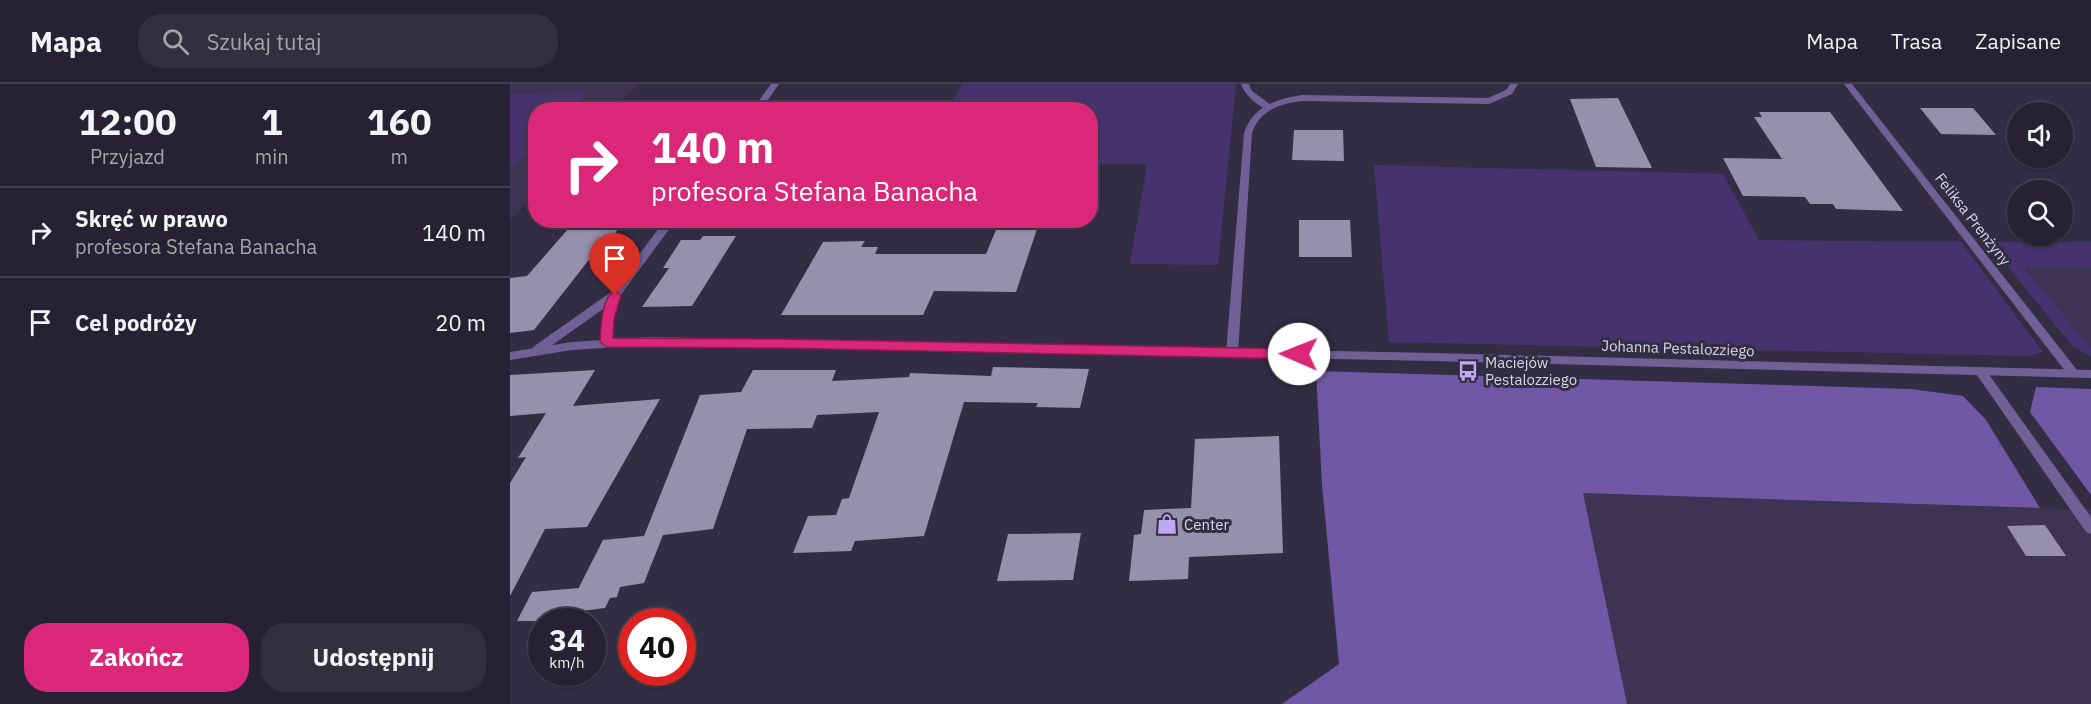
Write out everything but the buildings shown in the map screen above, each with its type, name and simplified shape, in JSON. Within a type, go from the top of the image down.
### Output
[{"type":"street","points":[[762,102],[775,84]]},
{"type":"street","points":[[1245,84],[1248,92],[1268,106]]},
{"type":"street","points":[[1232,353],[1248,133],[1250,122],[1256,114],[1268,106],[1302,98],[1489,101],[1509,92],[1514,84]]},
{"type":"street","name":"Feliksa Prenżyny","points":[[1848,84],[2073,373]]},
{"type":"street","points":[[537,350],[615,295],[665,228]]},
{"type":"street","points":[[607,342],[608,319],[615,295]]},
{"type":"street","name":"Johanna Pestalozziego","points":[[510,356],[537,350],[607,342],[780,343],[2091,374]]},
{"type":"street","points":[[1981,372],[2091,528]]},
{"type":"shaded area","points":[[510,84],[638,84],[621,102],[528,102],[528,201],[510,220]]},
{"type":"shaded area","points":[[962,84],[1236,84],[1218,265],[1130,264],[1147,164],[1098,164],[1098,102],[953,102]]},
{"type":"shaded area","points":[[587,93],[578,102],[528,102],[528,153],[515,166],[510,166],[510,97],[513,94]]},
{"type":"shaded area","points":[[1374,165],[1723,174],[1759,240],[1961,242],[2043,352],[2027,356],[1389,342]]},
{"type":"shaded area","points":[[1988,242],[2007,242],[2007,246],[2073,246],[2073,242],[2091,242],[2091,268],[2025,268],[2091,348],[2091,357],[2073,347]]},
{"type":"shaded area","points":[[2025,267],[2091,268],[2091,348],[2089,348]]},
{"type":"shaded area","points":[[1316,371],[1911,389],[1963,396],[1986,420],[2040,508],[1583,493],[1627,704],[1282,704],[1339,664],[1322,484]]},
{"type":"shaded area","points":[[2036,387],[2091,389],[2091,495],[2030,412]]},
{"type":"shaded area","points":[[1582,493],[2091,510],[2091,704],[1627,704]]},
{"type":"place","name":"Maciejów Pestalozziego","points":[[1468,371]]},
{"type":"place","name":"Center","points":[[1167,524]]},
{"type":"route","points":[[615,295],[608,319],[607,342],[780,343],[1299,354]]}]
